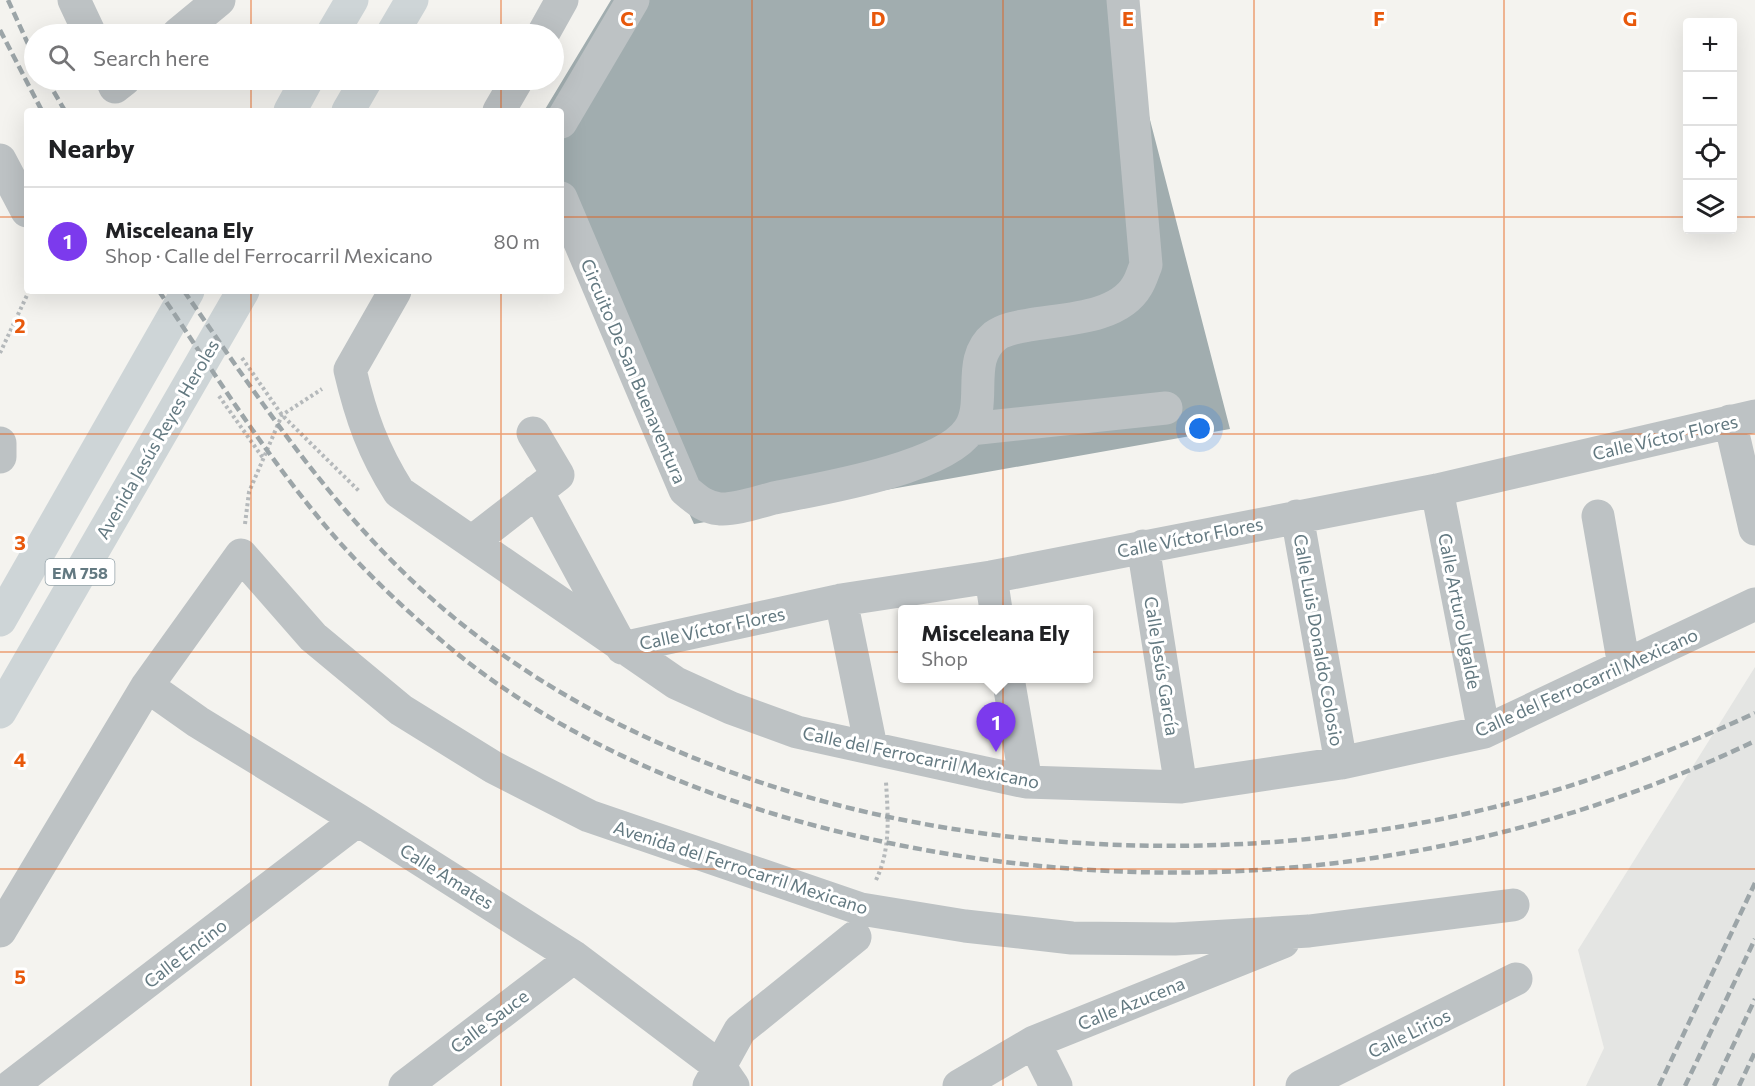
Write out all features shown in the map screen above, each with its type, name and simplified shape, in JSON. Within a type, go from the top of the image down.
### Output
[{"type":"highway","points":[[338,24],[352,0]]},
{"type":"highway","points":[[398,24],[412,0]]},
{"type":"highway","points":[[292,108],[302,90]]},
{"type":"highway","points":[[350,108],[360,90]]},
{"type":"highway","name":"EM 758","points":[[0,620],[186,294]]},
{"type":"highway","name":"Avenida Jesús Reyes Heroles","points":[[0,712],[160,431],[241,294]]},
{"type":"street","points":[[74,0],[85,24]]},
{"type":"street","points":[[190,24],[219,0]]},
{"type":"street","points":[[549,24],[562,0]]},
{"type":"street","points":[[564,117],[633,0]]},
{"type":"street","points":[[1123,0],[1146,265],[1137,287],[1125,300],[1106,311],[1011,329],[996,335],[981,351],[976,408],[970,429],[1166,408]]},
{"type":"street","points":[[501,108],[511,90]]},
{"type":"street","points":[[0,160],[24,205]]},
{"type":"street","name":"Circuito De San Buenaventura","points":[[564,205],[685,490],[703,505],[722,509],[881,474],[938,454],[956,444],[970,429]]},
{"type":"street","points":[[350,370],[394,294]]},
{"type":"street","name":"Calle del Ferrocarril Mexicano","points":[[350,370],[362,418],[377,458],[399,492],[473,541],[622,648],[676,683],[730,708],[797,732],[1026,782],[1181,787],[1341,764],[1484,732],[1755,604]]},
{"type":"street","points":[[1743,418],[1755,529]]},
{"type":"street","name":"Calle Víctor Flores","points":[[622,648],[841,600],[991,577],[1437,490],[1743,418]]},
{"type":"street","points":[[473,541],[558,475],[533,433]]},
{"type":"street","name":"Calle Arturo Ugalde","points":[[1437,490],[1484,732]]},
{"type":"street","points":[[537,491],[622,648]]},
{"type":"street","name":"Calle Luis Donaldo Colosio","points":[[1297,516],[1341,764]]},
{"type":"street","points":[[1598,516],[1624,666]]},
{"type":"street","name":"Calle Jesús García","points":[[1143,546],[1181,787]]},
{"type":"street","points":[[0,931],[147,686],[241,555]]},
{"type":"street","name":"Avenida del Ferrocarril Mexicano","points":[[241,555],[312,637],[401,710],[493,767],[589,816],[858,923],[965,926],[1072,938],[1175,939],[1309,931],[1513,905]]},
{"type":"street","points":[[991,577],[995,605]]},
{"type":"street","points":[[841,600],[871,747]]},
{"type":"street","points":[[1009,683],[1026,782]]},
{"type":"street","name":"Calle Amates","points":[[147,686],[198,722],[358,820],[573,957],[721,1080]]},
{"type":"street","name":"Calle Encino","points":[[11,1086],[358,820]]},
{"type":"street","points":[[721,1080],[740,1030],[858,923]]},
{"type":"street","name":"Calle Azucena","points":[[959,1086],[1034,1042],[1309,931]]},
{"type":"street","name":"Calle Sauce","points":[[405,1086],[573,957]]},
{"type":"street","name":"Calle Lirios","points":[[1302,1086],[1516,979]]},
{"type":"street","points":[[1034,1042],[1056,1086]]},
{"type":"path","points":[[0,353],[28,294]]},
{"type":"path","points":[[236,348],[282,415],[346,481],[363,494]]},
{"type":"path","points":[[241,555],[249,492],[282,415],[350,370]]},
{"type":"path","points":[[858,923],[885,861],[887,843],[885,768],[871,747]]},
{"type":"shaded area","points":[[1755,667],[1755,1086],[1586,1086],[1604,1048],[1578,950]]},
{"type":"building","points":[[611,0],[1119,0],[1230,429],[694,524],[564,239],[564,108],[546,108],[557,90],[564,90],[564,78]]},
{"type":"railway","points":[[8,0],[24,35]]},
{"type":"railway","points":[[0,30],[24,76]]},
{"type":"railway","points":[[31,90],[40,108]]},
{"type":"railway","points":[[53,90],[63,108]]},
{"type":"railway","points":[[161,294],[256,434],[318,517],[380,585],[449,647],[490,679],[533,707],[624,757],[672,778],[770,813],[820,827],[939,852],[1058,868],[1176,873],[1295,867],[1413,852],[1529,825],[1643,788],[1755,741]]},
{"type":"railway","points":[[186,294],[284,432],[355,521],[435,602],[481,639],[592,710],[713,765],[842,806],[976,832],[1113,845],[1249,844],[1382,830],[1510,803],[1634,764],[1755,713]]},
{"type":"railway","points":[[1659,1086],[1755,883]]},
{"type":"railway","points":[[1685,1086],[1755,939]]},
{"type":"railway","points":[[1714,1086],[1755,999]]},
{"type":"railway","points":[[1739,1086],[1755,1052]]},
{"type":"place","name":"Misceleana Ely","points":[[996,752]]}]
